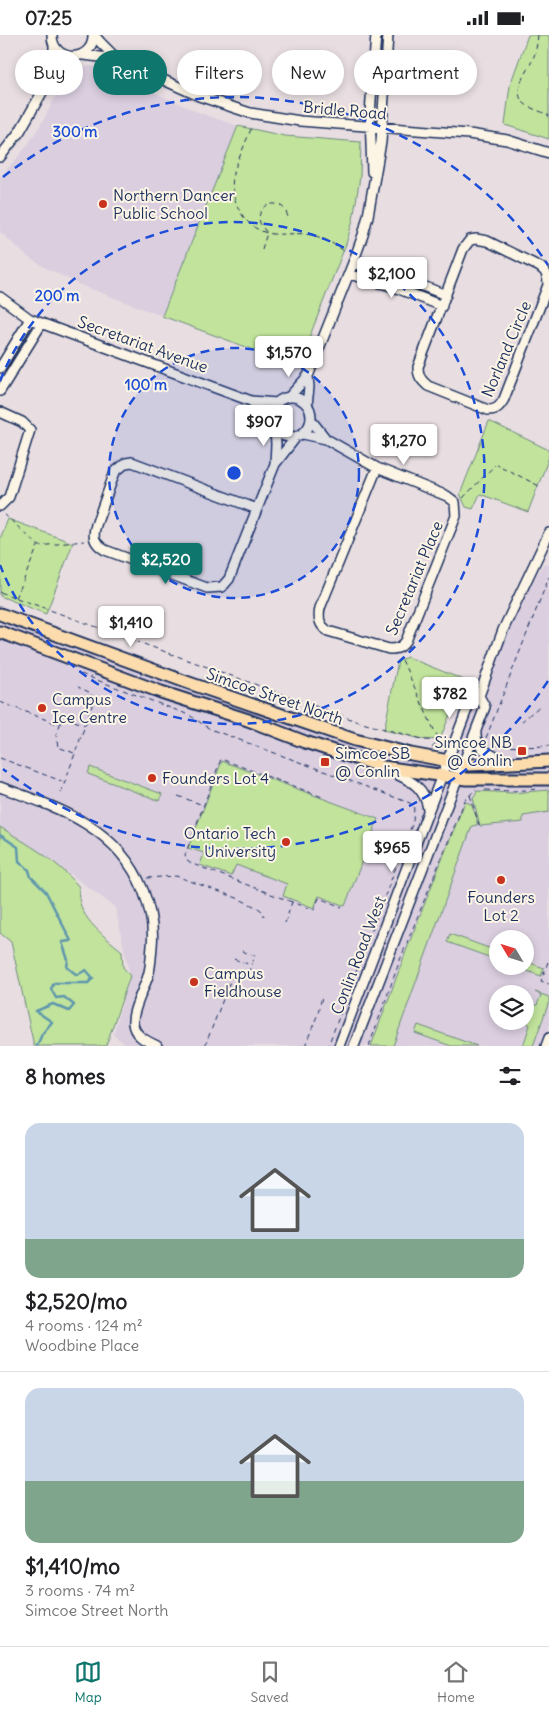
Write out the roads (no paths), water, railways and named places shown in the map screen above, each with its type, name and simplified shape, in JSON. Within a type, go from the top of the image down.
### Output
[{"type":"main road","name":"Simcoe Street North","points":[[0,615],[330,733],[355,740],[470,765],[549,761]]},
{"type":"main road","name":"Simcoe Street North","points":[[0,632],[162,692],[383,767],[440,777],[466,779],[549,779]]},
{"type":"street","points":[[83,55],[92,45],[94,35]]},
{"type":"street","name":"Bridle Road","points":[[94,35],[107,50]]},
{"type":"street","points":[[373,182],[370,127],[376,35]]},
{"type":"street","points":[[257,509],[132,462],[126,463],[115,472],[93,533],[94,540],[105,550],[207,587],[222,587],[229,579],[257,509],[275,464],[275,429],[271,416],[277,403],[289,397],[308,376],[349,274],[368,216],[381,142],[388,35]]},
{"type":"street","points":[[52,39],[60,50]]},
{"type":"street","name":"Bridle Road","points":[[83,55],[93,56]]},
{"type":"street","name":"Bridle Road","points":[[167,82],[199,96],[250,113],[300,121],[469,134],[507,140],[549,153]]},
{"type":"street","points":[[0,157],[20,131],[41,95]]},
{"type":"street","name":"Norland Circle","points":[[470,240],[487,241],[540,267],[546,274],[548,285],[504,399],[495,410],[481,409],[428,386],[418,374],[418,367],[446,295],[463,249],[470,240]]},
{"type":"street","points":[[353,263],[392,274],[446,295]]},
{"type":"street","points":[[349,274],[394,287],[442,305]]},
{"type":"street","name":"Secretariat Avenue","points":[[0,297],[30,319],[252,401],[277,403]]},
{"type":"street","points":[[0,368],[30,319]]},
{"type":"street","points":[[0,391],[42,323]]},
{"type":"street","points":[[275,464],[311,420],[307,405],[308,376]]},
{"type":"street","points":[[289,397],[298,399],[307,405]]},
{"type":"street","name":"Secretariat Avenue","points":[[252,401],[271,416]]},
{"type":"street","points":[[0,411],[22,422],[30,430],[9,497],[2,510]]},
{"type":"street","name":"Secretariat Place","points":[[311,420],[326,439]]},
{"type":"street","points":[[275,429],[282,435],[300,435]]},
{"type":"street","name":"Secretariat Place","points":[[300,435],[326,439],[377,468],[447,496],[455,502],[456,516],[406,641],[397,649],[389,649],[328,631],[322,627],[320,622],[320,608],[377,468]]},
{"type":"street","points":[[479,696],[503,631],[549,533]]},
{"type":"street","name":"Conlin Road West","points":[[339,1046],[446,761],[469,704],[479,696],[485,707],[354,1046]]},
{"type":"street","points":[[476,728],[475,738],[496,757],[512,764]]},
{"type":"street","points":[[383,767],[422,789],[426,797],[428,809]]},
{"type":"street","points":[[0,787],[44,803],[90,825],[108,839],[127,859],[139,879],[149,904],[153,932],[149,974],[133,1023],[137,1034],[157,1046]]},
{"type":"street","points":[[546,1046],[549,1038]]},
{"type":"waterway","points":[[0,835],[18,847],[19,861],[29,870],[31,877],[46,892],[71,941],[62,942],[68,960],[67,967],[77,975],[86,970],[93,978],[88,983],[54,983],[51,989],[56,998],[64,997],[74,1005],[69,1011],[53,1004],[36,1011],[52,1022],[42,1034],[37,1046]]},
{"type":"place","name":"Northern Dancer Public School","points":[[103,204]]},
{"type":"place","name":"Campus Ice Centre","points":[[42,708]]},
{"type":"place","name":"Simcoe NB @ Conlin","points":[[522,751]]},
{"type":"place","name":"Simcoe SB @ Conlin","points":[[325,762]]},
{"type":"place","name":"Founders Lot 4","points":[[152,778]]},
{"type":"place","name":"Ontario Tech University","points":[[286,842]]},
{"type":"place","name":"Founders Lot 2","points":[[501,880]]},
{"type":"place","name":"Campus Fieldhouse","points":[[194,982]]}]
